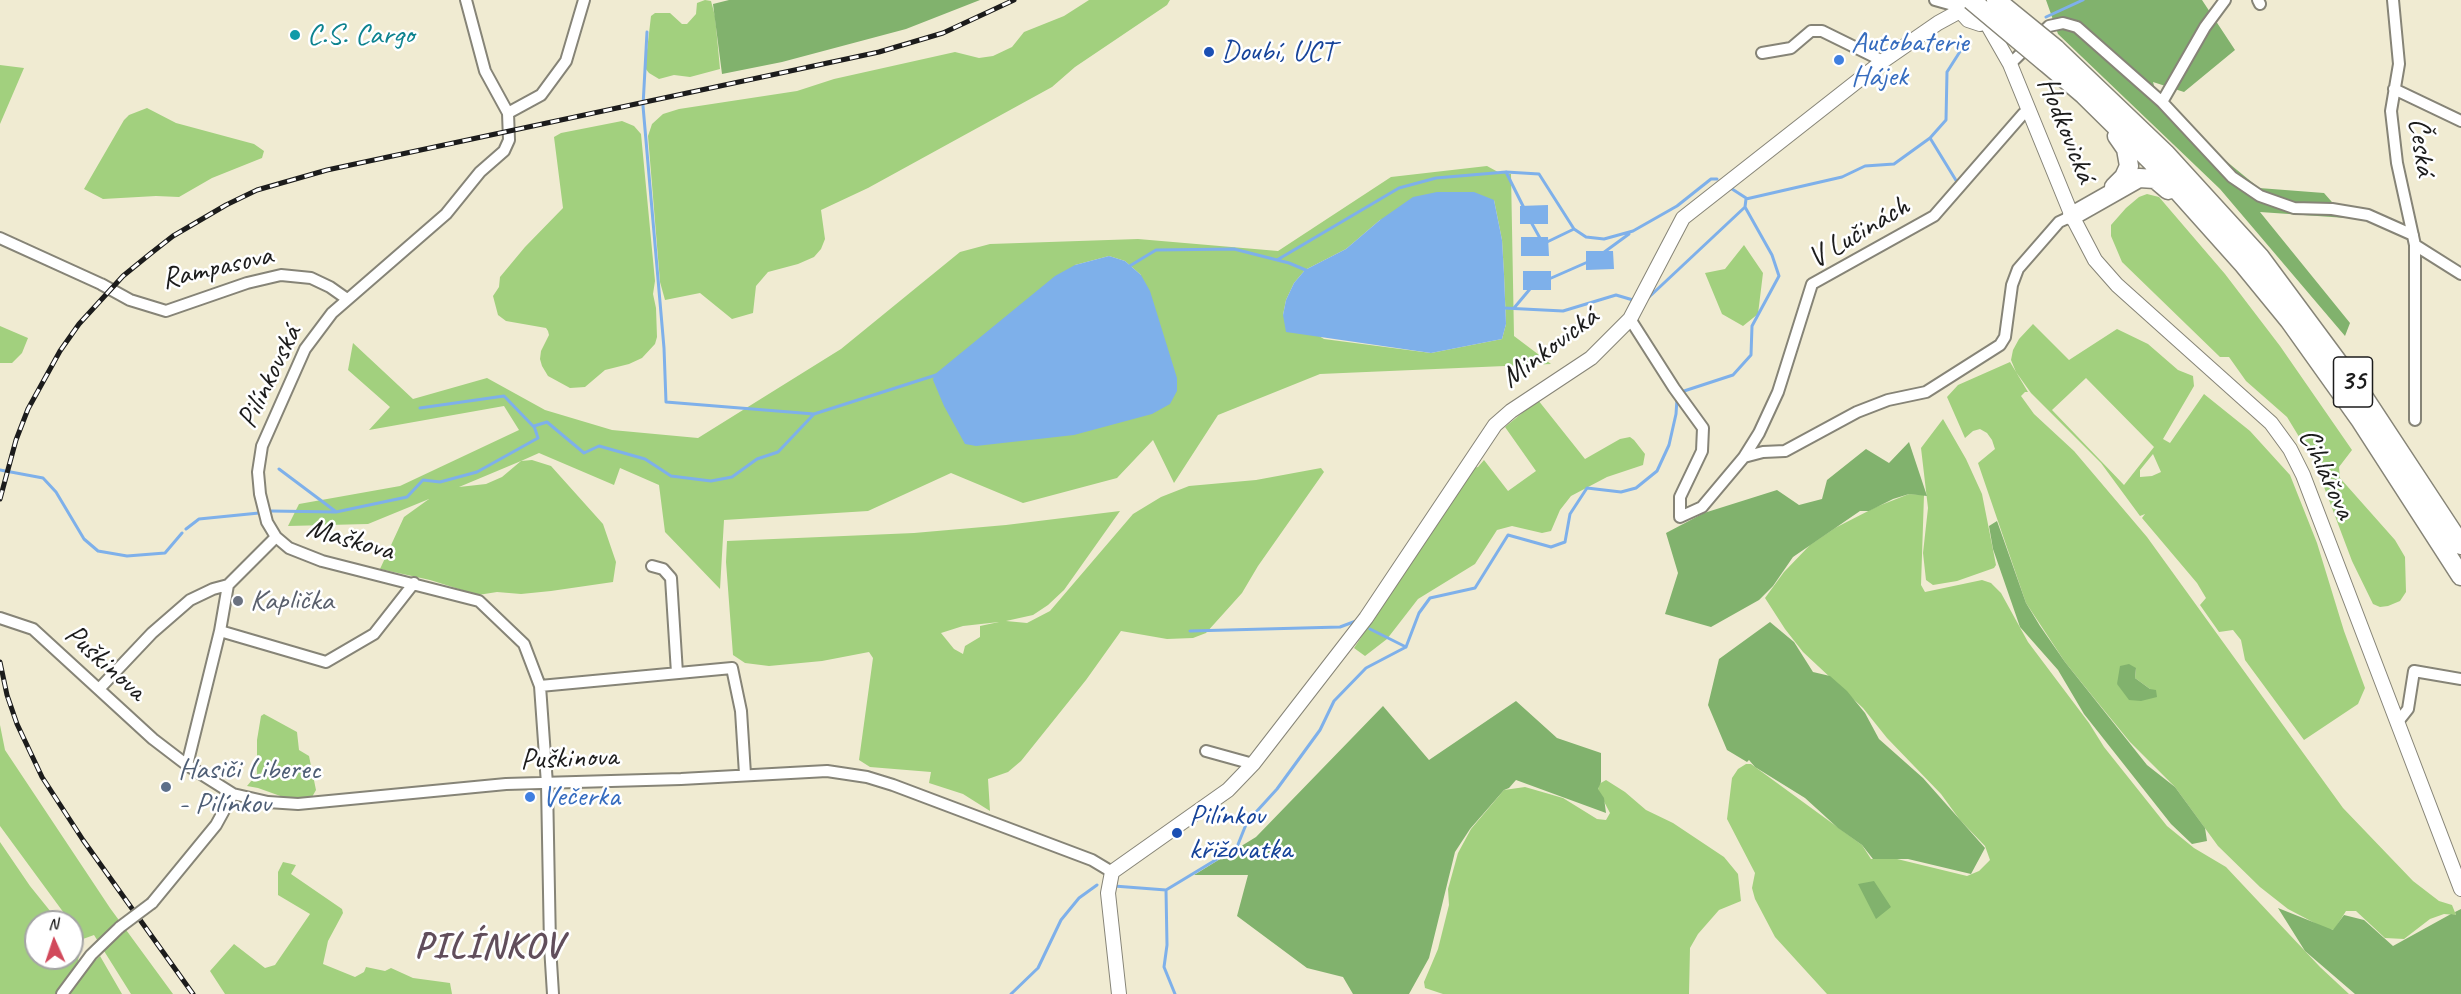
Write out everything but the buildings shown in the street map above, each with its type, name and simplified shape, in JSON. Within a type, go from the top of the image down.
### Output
[{"type":"highway","name":"35","points":[[1996,0],[2051,56],[2084,95],[2151,161],[2205,219],[2274,302],[2327,372],[2461,576]]},
{"type":"highway","name":"35","points":[[1963,4],[2051,56],[2166,154],[2260,257],[2363,396],[2461,545]]},
{"type":"highway","points":[[2084,95],[2123,144],[2128,155],[2127,171],[2105,196]]},
{"type":"highway","points":[[2072,216],[2139,178],[2150,177],[2161,182],[2181,204],[2205,219]]},
{"type":"street","points":[[466,0],[485,71],[508,113],[541,95],[566,61],[584,0]]},
{"type":"street","points":[[1935,0],[1963,4],[1971,22],[1986,22],[1993,18],[2006,0]]},
{"type":"street","points":[[2162,102],[2205,27],[2224,0]]},
{"type":"street","name":"Česká","points":[[2393,0],[2399,64],[2391,111],[2397,163],[2414,240],[2415,420]]},
{"type":"street","name":"Minkovická","points":[[1112,872],[1228,789],[1253,764],[1366,618],[1495,425],[1511,411],[1591,358],[1630,319],[1683,218],[1882,61],[1963,4]]},
{"type":"street","name":"Hodkovická","points":[[1986,22],[2010,64],[2072,216]]},
{"type":"street","points":[[2010,64],[2049,26],[2058,23],[2070,24],[2086,33],[2162,102],[2232,177],[2260,196],[2294,208],[2332,209],[2368,215],[2414,240],[2461,274]]},
{"type":"street","points":[[1762,53],[1791,48],[1811,31],[1822,31],[1882,61]]},
{"type":"street","points":[[2394,89],[2461,121]]},
{"type":"street","name":"V Lučinách","points":[[1630,319],[1674,388],[1703,428],[1702,451],[1680,497],[1680,517],[1702,507],[1744,457],[1778,392],[1812,284],[1934,216],[2029,110]]},
{"type":"street","name":"Pilínkovská","points":[[276,537],[267,522],[261,494],[258,472],[262,446],[305,349],[332,313],[446,214],[480,172],[504,151],[508,140],[508,113]]},
{"type":"street","points":[[1744,457],[1763,452],[1785,451],[1857,412],[1888,400],[1926,392],[2000,345],[2005,337],[2012,285],[2018,268],[2058,222],[2072,216]]},
{"type":"street","name":"Cihlářova","points":[[2072,216],[2090,252],[2109,277],[2271,423],[2290,449],[2303,475],[2461,889]]},
{"type":"street","name":"Rampasova","points":[[0,238],[101,284],[130,300],[166,311],[246,283],[281,275],[311,278],[347,299]]},
{"type":"street","points":[[99,689],[152,633],[190,600],[228,585],[276,537]]},
{"type":"street","name":"Maškova","points":[[276,537],[289,548],[322,561],[479,601],[524,644],[540,686],[547,784],[553,994]]},
{"type":"street","points":[[652,566],[663,569],[671,578],[677,673]]},
{"type":"street","name":"Maškova","points":[[220,632],[326,662],[374,634],[414,583]]},
{"type":"street","points":[[186,765],[220,632],[228,585]]},
{"type":"street","name":"Puškinova","points":[[0,618],[33,629],[153,739],[186,765],[233,794],[298,804],[494,785],[681,779],[827,771],[867,777],[893,784],[1092,860],[1112,872]]},
{"type":"street","points":[[540,686],[732,668],[741,711],[745,774]]},
{"type":"street","points":[[2397,723],[2408,709],[2414,671],[2461,679]]},
{"type":"street","points":[[1206,751],[1253,764]]},
{"type":"street","points":[[62,994],[91,955],[120,927],[152,903],[216,825],[233,794]]},
{"type":"street","points":[[1112,872],[1108,893],[1119,994]]},
{"type":"green space","points":[[705,0],[711,1],[715,16],[720,69],[690,77],[674,75],[659,79],[649,73],[645,68],[651,16],[655,13],[670,13],[682,24],[687,24],[696,14],[697,3]]},
{"type":"green space","points":[[729,0],[980,0],[906,29],[782,62],[722,74],[713,4]]},
{"type":"green space","points":[[1089,0],[1170,0],[1167,5],[1075,67],[1052,87],[868,188],[821,210],[825,239],[821,249],[814,257],[798,264],[768,272],[756,286],[753,313],[732,319],[700,293],[665,300],[660,282],[648,136],[652,124],[663,114],[679,109],[797,91],[834,79],[955,52],[979,58],[993,56],[1012,47],[1024,32],[1064,16]]},
{"type":"green space","points":[[2046,0],[2202,0],[2235,50],[2184,92],[2153,82],[2160,107],[2259,188],[2324,193],[2346,218],[2260,212],[2350,323],[2345,336],[2220,189],[2058,34]]},
{"type":"green space","points":[[0,65],[24,68],[0,124]]},
{"type":"green space","points":[[147,108],[176,123],[254,144],[264,151],[262,158],[212,178],[179,197],[103,199],[84,189],[124,120],[129,115]]},
{"type":"green space","points":[[622,121],[634,126],[641,134],[655,281],[653,294],[657,337],[655,344],[642,358],[605,370],[585,387],[570,388],[548,376],[542,366],[541,351],[549,335],[546,328],[506,321],[498,315],[493,296],[499,287],[500,277],[563,208],[554,137],[561,133]]},
{"type":"green space","points":[[1487,166],[1498,172],[1511,174],[1514,336],[1551,364],[1320,374],[1218,415],[1174,483],[1153,440],[1117,478],[1023,503],[951,473],[868,511],[724,520],[720,589],[665,532],[659,485],[620,468],[614,485],[539,453],[521,461],[532,460],[551,466],[603,524],[616,562],[613,582],[521,594],[497,592],[478,595],[430,580],[380,569],[404,517],[429,499],[368,524],[288,526],[299,504],[400,486],[519,430],[504,406],[369,430],[390,407],[348,370],[353,343],[413,399],[487,378],[545,410],[612,430],[698,438],[841,349],[960,252],[990,244],[1138,239],[1278,251],[1391,177]],"holes":[[[1494,200],[1502,240],[1504,274],[1506,324],[1502,339],[1431,353],[1324,339],[1283,315],[1286,300],[1294,283],[1305,270],[1346,249],[1380,220]],[[1109,256],[1125,261],[1141,275],[1075,265]],[[521,461],[502,477],[486,484],[459,487]]]},
{"type":"green space","points":[[2147,194],[2159,197],[2225,274],[2280,346],[2352,450],[2339,467],[2340,478],[2395,540],[2405,557],[2406,592],[2400,601],[2380,607],[2373,604],[2352,561],[2315,463],[2287,417],[2246,381],[2229,357],[2220,357],[2122,262],[2111,236],[2111,225],[2126,208],[2139,197]]},
{"type":"green space","points":[[1744,245],[1763,273],[1758,314],[1743,326],[1722,314],[1705,273],[1725,269]]},
{"type":"green space","points":[[2033,324],[2069,360],[2117,329],[2148,344],[2178,370],[2193,376],[2194,386],[2163,439],[2170,443],[2204,394],[2250,431],[2290,475],[2317,543],[2344,631],[2365,688],[2358,704],[2304,740],[2245,660],[2241,640],[2233,630],[2219,632],[2200,605],[2206,598],[2197,583],[2142,518],[2145,514],[2140,516],[2101,463],[2031,393],[2016,372],[2011,360],[2019,339]],"holes":[[[2086,378],[2154,447],[2124,485],[2052,410]],[[2153,454],[2161,472],[2152,476],[2140,477],[2140,470]]]},
{"type":"green space","points":[[0,326],[28,338],[22,353],[12,363],[0,363]]},
{"type":"green space","points":[[2010,362],[2028,392],[2021,396],[2034,414],[2074,451],[2147,537],[2343,808],[2413,881],[2439,901],[2452,905],[2456,915],[2444,914],[2430,919],[2404,939],[2385,938],[2356,911],[2346,911],[2334,930],[2326,929],[2288,909],[2260,887],[2218,846],[2175,787],[2130,742],[2065,662],[2026,603],[1978,463],[1995,449],[1987,433],[1980,429],[1973,431],[1965,438],[1947,397],[1958,385]],"holes":[[[2136,668],[2135,678],[2150,689],[2117,684]]]},
{"type":"green space","points":[[1538,400],[1585,459],[1620,439],[1630,437],[1645,454],[1643,465],[1607,477],[1571,496],[1560,510],[1551,531],[1542,533],[1512,526],[1497,530],[1475,564],[1418,599],[1387,639],[1365,656],[1354,648],[1473,468],[1478,467],[1484,460],[1508,491],[1536,471],[1505,427]]},
{"type":"green space","points":[[1943,419],[1966,459],[1982,494],[1996,565],[1994,568],[1957,581],[1933,585],[1926,580],[1923,553],[1928,508],[1921,448]]},
{"type":"green space","points":[[1909,442],[1927,496],[1909,494],[1869,511],[1860,511],[1793,557],[1773,586],[1759,600],[1711,627],[1665,614],[1678,573],[1666,533],[1704,513],[1777,490],[1799,505],[1822,499],[1827,480],[1866,449],[1889,463]]},
{"type":"green space","points":[[1321,468],[1324,472],[1258,566],[1242,593],[1206,633],[1193,638],[1167,639],[1121,631],[1086,680],[1021,761],[1008,772],[988,779],[990,811],[963,794],[929,783],[931,772],[870,767],[859,760],[873,658],[869,652],[822,661],[769,666],[745,663],[733,655],[726,562],[727,541],[914,533],[1006,525],[1120,511],[1064,590],[1033,615],[1006,621],[1027,623],[1050,611],[1133,514],[1161,497],[1189,486],[1256,480]],"holes":[[[999,622],[980,626],[980,637],[965,646],[963,654],[954,649],[941,633],[963,626]]]},
{"type":"green space","points":[[1909,494],[1924,495],[1921,585],[1925,592],[1982,580],[1991,583],[2001,593],[2028,642],[2089,723],[2104,747],[2167,826],[2194,848],[2226,867],[2320,967],[2349,994],[1827,994],[1775,937],[1755,899],[1752,888],[1755,873],[1727,819],[1732,778],[1738,769],[1746,764],[1751,764],[1862,845],[1871,859],[1893,858],[1967,876],[1979,871],[1990,860],[1985,846],[1960,820],[1941,794],[1887,738],[1863,708],[1803,652],[1765,598],[1784,572],[1810,545],[1835,528],[1876,507]]},
{"type":"green space","points":[[1997,521],[2026,603],[2040,626],[2065,662],[2147,765],[2175,787],[2205,828],[2207,841],[2192,844],[2171,824],[2084,714],[2058,670],[2020,627],[1993,549],[1989,526]]},
{"type":"green space","points":[[1770,622],[1794,642],[1813,672],[1830,676],[1847,691],[1865,713],[1879,739],[1923,778],[1985,848],[1971,874],[1908,859],[1873,859],[1862,845],[1838,828],[1805,798],[1755,767],[1749,760],[1747,762],[1727,750],[1708,705],[1719,659]]},
{"type":"green space","points":[[2129,664],[2136,668],[2135,678],[2150,689],[2156,690],[2157,697],[2141,701],[2129,700],[2117,684],[2120,666]]},
{"type":"green space","points":[[1516,701],[1557,738],[1601,753],[1601,782],[1598,789],[1604,798],[1606,813],[1516,780],[1504,790],[1470,829],[1455,852],[1429,958],[1409,994],[1353,994],[1343,977],[1307,968],[1237,916],[1248,875],[1194,875],[1256,837],[1383,706],[1429,760]]},
{"type":"green space","points":[[264,714],[297,732],[299,750],[309,756],[316,790],[312,797],[286,798],[247,786],[257,774],[257,740],[261,716]]},
{"type":"green space","points":[[0,725],[5,750],[110,908],[173,994],[131,994],[94,935],[84,939],[84,910],[62,910],[0,826]]},
{"type":"green space","points":[[1606,780],[1646,810],[1673,823],[1724,857],[1738,874],[1741,901],[1719,910],[1698,934],[1690,948],[1689,994],[1443,994],[1425,988],[1424,982],[1438,949],[1449,905],[1448,889],[1458,853],[1471,829],[1504,790],[1525,787],[1563,798],[1597,819],[1606,820],[1610,813],[1598,790],[1599,784]]},
{"type":"green space","points":[[0,842],[49,910],[24,910],[24,970],[72,970],[57,994],[0,994]]},
{"type":"green space","points":[[283,862],[296,865],[291,874],[342,909],[343,913],[328,941],[323,964],[355,977],[364,972],[366,967],[385,971],[391,968],[413,978],[450,983],[452,994],[225,994],[210,971],[234,944],[265,968],[275,965],[310,914],[278,895],[278,872]]},
{"type":"green space","points":[[1874,881],[1891,907],[1876,919],[1858,884]]},
{"type":"green space","points":[[2278,908],[2333,930],[2344,915],[2364,920],[2393,946],[2451,914],[2456,915],[2455,912],[2461,909],[2461,994],[2355,994],[2305,951]]},
{"type":"green space","points":[[100,956],[122,994],[66,994],[87,968]]},
{"type":"water","points":[[1437,192],[1474,192],[1494,200],[1502,240],[1504,274],[1506,324],[1502,339],[1431,353],[1286,332],[1283,315],[1286,300],[1294,283],[1305,270],[1346,249],[1380,220],[1413,197]]},
{"type":"water","points":[[1548,205],[1548,224],[1520,224],[1520,206]]},
{"type":"water","points":[[1521,237],[1548,237],[1549,256],[1521,256]]},
{"type":"water","points":[[1586,251],[1613,251],[1614,269],[1586,270]]},
{"type":"water","points":[[1109,256],[1125,261],[1141,275],[1150,291],[1177,378],[1177,391],[1170,404],[1152,414],[1074,435],[976,446],[965,444],[944,406],[933,380],[934,375],[1055,276],[1075,265]]},
{"type":"water","points":[[1523,271],[1551,271],[1551,290],[1523,290]]},
{"type":"waterway","points":[[2046,17],[2083,0]]},
{"type":"waterway","points":[[647,32],[643,106],[664,348],[666,402],[814,414]]},
{"type":"waterway","points":[[1684,391],[1733,375],[1751,355],[1752,326],[1779,276],[1772,255],[1745,207],[1746,199],[1842,177],[1865,166],[1894,164],[1930,138],[1946,120],[1947,72],[1961,50]]},
{"type":"waterway","points":[[1930,138],[1957,182]]},
{"type":"waterway","points":[[1506,172],[1524,208]]},
{"type":"waterway","points":[[1277,260],[1399,188],[1436,178],[1506,172],[1539,174],[1574,229],[1586,237],[1604,239],[1633,231],[1677,206],[1711,179],[1717,179]]},
{"type":"waterway","points":[[1729,187],[1746,198]]},
{"type":"waterway","points":[[1648,298],[1745,207]]},
{"type":"waterway","points":[[1531,222],[1541,240]]},
{"type":"waterway","points":[[1547,242],[1574,229]]},
{"type":"waterway","points":[[1603,253],[1629,234]]},
{"type":"waterway","points":[[1128,267],[1156,250],[1234,249],[1289,263],[1308,271]]},
{"type":"waterway","points":[[1549,279],[1590,261]]},
{"type":"waterway","points":[[1514,308],[1530,289]]},
{"type":"waterway","points":[[1504,308],[1563,311],[1616,295],[1633,300]]},
{"type":"waterway","points":[[271,511],[336,512],[407,497],[423,480],[440,482],[477,472],[538,438],[534,426],[547,422],[584,453],[599,446],[645,459],[671,476],[711,481],[732,477],[757,459],[778,452],[814,414],[936,375]]},
{"type":"waterway","points":[[420,408],[504,396],[533,426]]},
{"type":"waterway","points":[[1175,994],[1164,967],[1167,945],[1166,890],[1237,847],[1247,822],[1277,789],[1320,730],[1334,701],[1366,668],[1406,647],[1419,613],[1430,598],[1475,588],[1508,535],[1551,547],[1565,542],[1570,514],[1587,488],[1621,492],[1636,488],[1657,471],[1669,445],[1677,399]]},
{"type":"waterway","points":[[279,469],[335,511]]},
{"type":"waterway","points":[[0,470],[43,478],[56,492],[84,539],[98,551],[127,556],[165,553],[182,533]]},
{"type":"waterway","points":[[186,529],[199,519],[259,513]]},
{"type":"waterway","points":[[1190,631],[1340,627],[1356,621]]},
{"type":"waterway","points":[[1370,629],[1406,647]]},
{"type":"waterway","points":[[1011,994],[1038,968],[1061,920],[1079,898],[1097,885]]},
{"type":"waterway","points":[[1114,886],[1166,890]]},
{"type":"railway","points":[[0,499],[16,440],[28,409],[60,351],[79,324],[123,276],[150,254],[173,236],[226,205],[257,190],[327,170],[879,52],[943,33],[1014,0]]},
{"type":"railway","points":[[0,662],[7,695],[17,724],[42,777],[83,840],[193,994]]},
{"type":"place","name":"C.S. Cargo","points":[[295,35]]},
{"type":"place","name":"Doubí, UCT","points":[[1209,52]]},
{"type":"place","name":"Autobaterie Hájek","points":[[1839,60]]},
{"type":"place","name":"Kaplička","points":[[238,601]]},
{"type":"place","name":"Hasiči Liberec - Pilínkov","points":[[166,787]]},
{"type":"place","name":"Večerka","points":[[530,797]]},
{"type":"place","name":"Pilínkov křižovatka","points":[[1177,833]]},
{"type":"district","name":"PILÍNKOV","points":[[489,948]]}]
